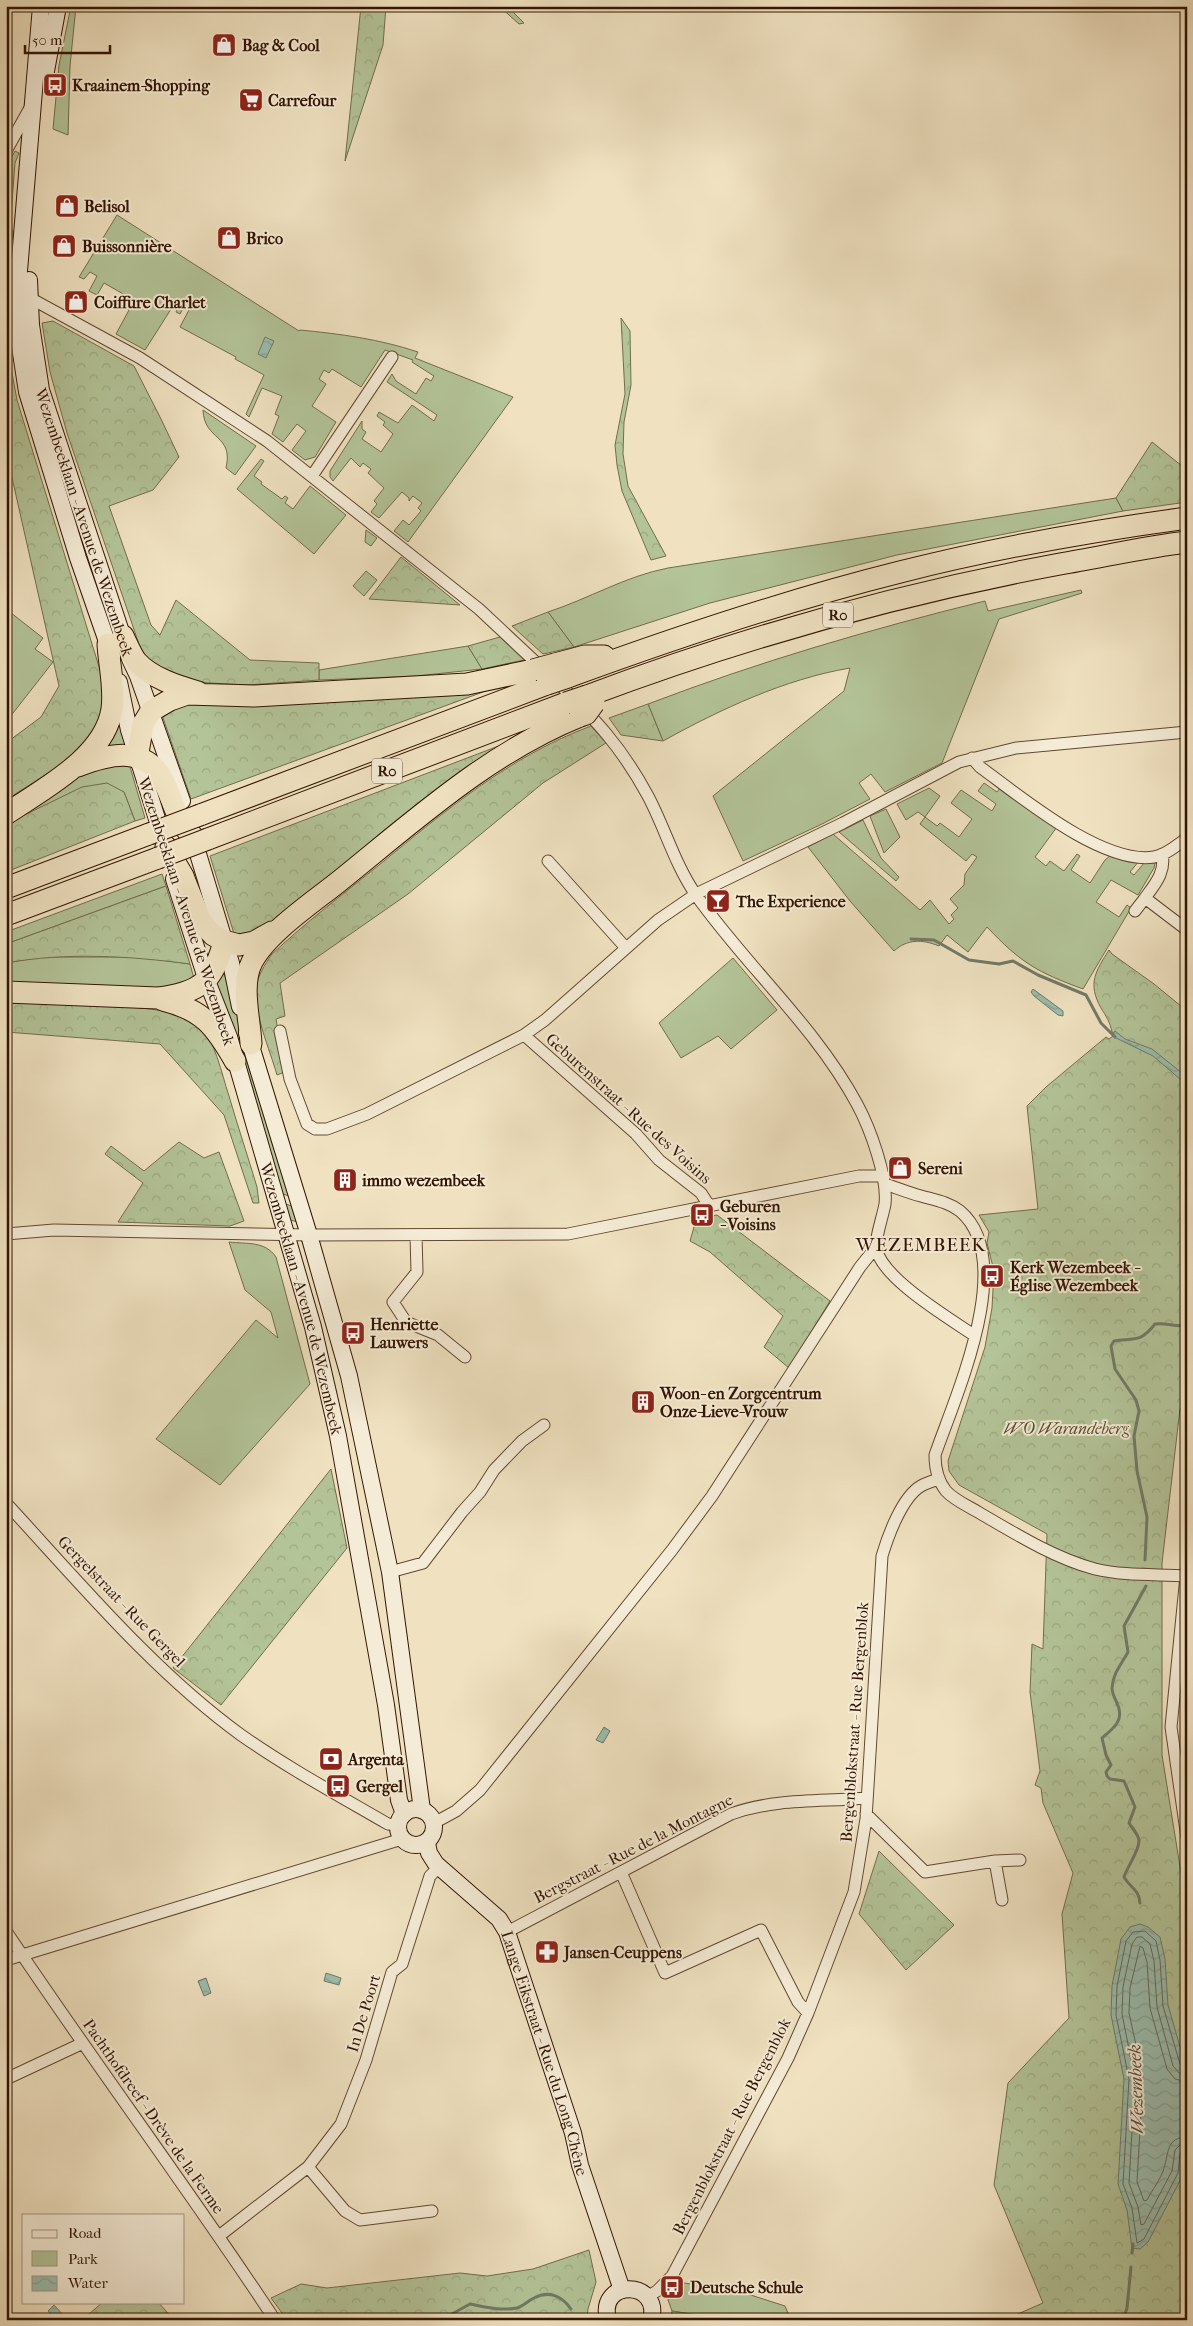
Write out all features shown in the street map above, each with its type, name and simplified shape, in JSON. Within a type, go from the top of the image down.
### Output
[{"type":"highway","name":"R0","points":[[6,888],[200,815],[540,677],[562,670],[625,656],[815,595],[901,572],[1003,548],[1187,518]]},
{"type":"highway","name":"R0","points":[[6,915],[201,838],[586,702],[718,650],[904,597],[1009,574],[1187,542]]},
{"type":"highway","points":[[115,640],[153,674],[180,687],[206,694]]},
{"type":"highway","points":[[76,767],[100,737],[112,709],[115,640]]},
{"type":"highway","points":[[138,758],[143,724],[151,712],[170,700],[187,694],[254,696],[467,684],[540,677]]},
{"type":"highway","points":[[250,1044],[246,983],[251,964],[258,952],[286,924],[419,817],[492,762],[551,728],[586,702]]},
{"type":"highway","points":[[6,814],[76,767],[106,756],[123,754],[138,758],[151,766],[162,779],[177,817],[201,838]]},
{"type":"highway","points":[[162,853],[183,876],[201,922],[206,929],[224,941],[239,945],[254,942],[286,924]]},
{"type":"highway","points":[[6,992],[158,998],[180,996],[206,981],[214,971],[224,941]]},
{"type":"highway","points":[[158,998],[184,1005],[206,1020],[218,1031],[235,1061]]},
{"type":"main road","name":"Wezembeeklaan - Avenue de Wezembeek","points":[[41,6],[18,292],[17,327],[27,392],[115,640],[151,712],[201,838],[250,1044],[309,1235],[349,1376],[390,1572],[422,1810]]},
{"type":"main road","name":"Wezembeeklaan - Avenue de Wezembeek","points":[[18,292],[47,58],[58,6]]},
{"type":"main road","name":"Wezembeeklaan - Avenue de Wezembeek","points":[[115,640],[116,666],[129,730],[162,853],[206,981],[229,1037],[288,1234],[313,1327],[338,1436],[373,1642],[386,1705],[402,1826]]},
{"type":"main road","points":[[416,1809],[422,1810],[432,1818],[434,1823],[433,1836],[427,1843],[413,1846],[402,1826],[416,1809]]},
{"type":"main road","name":"Lange Eikstraat - Rue du Long Chêne","points":[[427,1843],[429,1853],[439,1866],[499,1919],[506,1932],[573,2133],[580,2165],[622,2290]]},
{"type":"main road","points":[[608,2320],[610,2298],[622,2290],[634,2289],[647,2297],[652,2311],[651,2320]]},
{"type":"street","points":[[6,151],[33,102]]},
{"type":"street","points":[[18,292],[105,337],[173,378],[267,441],[479,608],[597,721],[621,749],[649,797],[685,876],[696,894],[838,1074],[858,1105],[884,1180],[885,1203],[876,1248],[860,1267],[712,1496],[672,1550],[480,1790],[456,1811],[434,1823]]},
{"type":"street","points":[[312,476],[392,357]]},
{"type":"street","points":[[280,1032],[290,1079],[307,1124],[311,1128],[320,1130],[337,1127],[379,1109],[524,1035],[545,1020],[658,920],[696,894],[843,823],[940,771],[972,758],[1032,746],[1187,732]]},
{"type":"street","points":[[972,758],[980,766],[1045,813],[1104,848],[1138,858],[1153,857],[1162,854],[1187,838]]},
{"type":"street","points":[[1135,911],[1161,874],[1164,864],[1162,854]]},
{"type":"street","points":[[548,861],[626,948]]},
{"type":"street","points":[[1145,898],[1187,930]]},
{"type":"street","name":"Geburenstraat - Rue des Voisins","points":[[524,1035],[636,1134],[659,1160],[701,1193],[710,1207]]},
{"type":"street","points":[[6,1234],[54,1230],[309,1235],[568,1234],[859,1176],[884,1180],[952,1206],[961,1212],[975,1230],[981,1247],[985,1277],[975,1336],[963,1377],[935,1455],[935,1466],[939,1479],[947,1492],[965,1504],[1000,1525],[1069,1559],[1096,1569],[1186,1576],[1171,1727],[1187,1838]]},
{"type":"street","points":[[416,1235],[417,1272],[393,1302],[406,1322],[438,1334],[465,1357]]},
{"type":"street","points":[[876,1248],[888,1271],[911,1291],[975,1336]]},
{"type":"street","points":[[390,1572],[423,1564],[462,1512],[480,1492],[494,1470],[522,1441],[544,1425]]},
{"type":"street","name":"Bergenblokstraat - Rue Bergenblok","points":[[647,2297],[657,2292],[672,2276],[788,2058],[808,2013],[854,1892],[866,1814],[882,1556],[889,1534],[907,1500],[920,1487],[939,1479]]},
{"type":"street","name":"Gergelstraat - Rue Gergel","points":[[6,1502],[153,1660],[241,1734],[331,1791],[388,1824],[402,1826]]},
{"type":"street","name":"Bergstraat - Rue de la Montagne","points":[[506,1932],[731,1814],[748,1808],[783,1801],[867,1798]]},
{"type":"street","points":[[866,1814],[925,1872],[995,1861],[1020,1860]]},
{"type":"street","points":[[6,1960],[402,1826]]},
{"type":"street","points":[[995,1861],[1002,1900]]},
{"type":"street","name":"In De Poort","points":[[219,2236],[308,2167],[341,2124],[366,2060],[392,1972],[402,1964],[430,1876],[439,1866]]},
{"type":"street","points":[[621,1872],[665,1973],[761,1930],[798,2002],[808,2013]]},
{"type":"street","name":"Pachthofdreef - Drève de la Ferme","points":[[6,1932],[82,2044],[219,2236],[275,2320]]},
{"type":"street","points":[[6,2079],[82,2044]]},
{"type":"street","points":[[308,2167],[345,2211],[360,2220],[432,2211]]},
{"type":"green space","points":[[71,6],[76,6],[70,66],[68,135],[53,129],[59,65]]},
{"type":"green space","points":[[361,6],[386,6],[383,45],[345,161]]},
{"type":"green space","points":[[499,6],[507,6],[524,23],[519,24]]},
{"type":"green space","points":[[15,151],[19,153],[15,163],[10,228],[13,231],[10,272],[6,275],[6,167]]},
{"type":"green space","points":[[117,215],[299,331],[345,335],[403,347],[418,352],[415,358],[513,397],[408,542],[394,531],[403,520],[409,525],[421,511],[418,508],[422,503],[413,496],[409,501],[409,498],[402,492],[379,518],[371,512],[377,504],[374,501],[384,488],[368,473],[371,469],[363,463],[360,467],[351,458],[333,481],[330,477],[330,471],[362,421],[362,429],[366,432],[362,439],[381,452],[393,434],[383,425],[385,422],[377,416],[379,412],[398,423],[412,405],[434,421],[437,415],[387,382],[392,374],[396,381],[416,394],[426,378],[431,381],[434,376],[412,362],[413,360],[385,350],[361,387],[332,369],[329,373],[324,370],[319,379],[326,384],[312,406],[336,422],[315,457],[305,460],[292,450],[306,431],[297,424],[283,442],[272,434],[279,416],[275,414],[282,396],[262,388],[249,417],[246,414],[264,375],[235,359],[236,357],[180,327],[190,308],[185,305],[180,314],[176,312],[177,309],[173,306],[145,350],[116,334],[129,310],[120,305],[125,295],[104,283],[97,295],[89,291],[97,276],[90,272],[84,279],[79,277]]},
{"type":"green space","points":[[621,318],[630,331],[631,385],[624,422],[623,454],[628,486],[666,556],[651,560],[622,491],[617,465],[615,445],[625,394]]},
{"type":"green space","points":[[53,321],[134,366],[179,457],[153,490],[109,506],[151,625],[160,635],[176,600],[250,660],[319,663],[319,680],[247,685],[193,682],[176,679],[143,656],[67,433],[50,372],[42,323]]},
{"type":"green space","points":[[6,340],[17,400],[104,683],[104,721],[73,757],[6,800],[6,743],[41,717],[59,686],[6,451]]},
{"type":"green space","points":[[203,410],[256,446],[235,475],[226,468],[226,449],[208,427]]},
{"type":"green space","points":[[1152,442],[1187,470],[1187,502],[1123,511],[1116,498]]},
{"type":"green space","points":[[261,459],[264,461],[254,476],[262,482],[261,484],[282,499],[285,496],[288,498],[285,503],[293,509],[310,486],[346,515],[314,554],[237,489]]},
{"type":"green space","points":[[1116,498],[1123,511],[897,555],[710,603],[574,647],[548,612],[637,576],[668,568]]},
{"type":"green space","points":[[366,530],[377,538],[371,546],[365,542]]},
{"type":"green space","points":[[401,557],[460,605],[369,599]]},
{"type":"green space","points":[[366,571],[377,580],[364,596],[353,586]]},
{"type":"green space","points":[[1081,590],[1082,593],[999,619],[942,763],[885,792],[871,774],[859,783],[870,799],[743,861],[713,796],[844,691],[850,668],[778,687],[731,707],[663,741],[648,704],[773,660],[942,612],[985,601],[988,611]]},
{"type":"green space","points":[[6,609],[43,638],[35,649],[53,662],[6,722]]},
{"type":"green space","points":[[548,612],[574,647],[543,654],[512,626]]},
{"type":"green space","points":[[500,637],[524,660],[482,669],[468,646]]},
{"type":"green space","points":[[468,646],[482,669],[416,676],[319,680],[319,670]]},
{"type":"green space","points":[[513,681],[191,799],[161,712],[183,703]]},
{"type":"green space","points":[[648,704],[663,741],[621,735],[609,718]]},
{"type":"green space","points":[[118,713],[130,749],[101,747]]},
{"type":"green space","points":[[591,726],[606,743],[543,783],[408,894],[280,983],[285,1016],[276,1019],[285,1072],[277,1075],[259,1019],[256,997],[258,978],[271,955],[324,909],[479,786],[561,738]]},
{"type":"green space","points":[[517,739],[265,931],[235,937],[210,856]]},
{"type":"green space","points":[[128,760],[145,818],[135,821],[124,792],[13,820],[89,769]]},
{"type":"green space","points":[[107,783],[124,792],[135,821],[6,872],[6,824],[82,787]]},
{"type":"green space","points":[[984,783],[997,792],[1001,787],[1057,827],[1035,857],[1046,866],[1050,861],[1064,871],[1077,854],[1080,856],[1071,870],[1090,883],[1105,860],[1110,856],[1139,861],[1130,872],[1134,875],[1145,862],[1155,863],[1154,868],[1138,895],[1111,880],[1096,902],[1119,917],[1127,905],[1131,908],[1083,989],[1030,965],[987,927],[968,952],[947,935],[939,946],[915,941],[904,944],[894,951],[850,901],[808,847],[833,834],[920,910],[930,900],[949,924],[954,919],[951,915],[958,908],[950,899],[964,885],[965,874],[977,857],[972,854],[966,861],[920,824],[925,817],[937,826],[940,823],[959,837],[972,819],[951,803],[961,790],[992,811],[996,804],[978,791]]},
{"type":"green space","points":[[929,788],[940,796],[925,817],[918,812],[906,820],[897,804]]},
{"type":"green space","points":[[886,809],[900,837],[884,853],[870,816]]},
{"type":"green space","points":[[863,820],[881,858],[899,877],[896,881],[839,832]]},
{"type":"green space","points":[[162,874],[166,886],[6,944],[6,932]]},
{"type":"green space","points":[[166,886],[190,964],[98,956],[52,957],[6,963],[6,944]]},
{"type":"green space","name":"WO Warandeberg","points":[[1109,950],[1187,1011],[1187,1409],[1180,1409],[1162,1563],[1162,1755],[1187,1910],[1187,2320],[1004,2320],[1043,2303],[994,2185],[1008,2083],[1069,2018],[1062,1914],[1073,1873],[1043,1803],[1041,1788],[1035,1785],[1040,1771],[1030,1692],[1032,1644],[1043,1649],[1047,1534],[959,1485],[949,1471],[948,1461],[985,1347],[992,1308],[994,1271],[987,1243],[989,1232],[979,1215],[1038,1209],[1027,1106],[1046,1087],[1106,1037],[1109,1039],[1113,1036],[1123,1039],[1112,1032],[1095,991],[1094,984],[1097,971]]},
{"type":"green space","points":[[41,957],[139,957],[190,964],[195,982],[175,992],[6,986],[6,963]]},
{"type":"green space","points":[[733,958],[777,1010],[731,1049],[718,1036],[681,1058],[659,1023]]},
{"type":"green space","points":[[222,967],[294,1197],[282,1194],[215,979]]},
{"type":"green space","points":[[6,1003],[77,1004],[138,1008],[186,1016],[198,1023],[214,1048],[257,1187],[259,1203],[253,1203],[224,1115],[160,1044],[6,1032]]},
{"type":"green space","points":[[179,1142],[204,1158],[219,1152],[244,1221],[230,1226],[118,1222],[143,1183],[105,1154],[111,1146],[144,1171]]},
{"type":"green space","points":[[285,1204],[296,1207],[298,1222],[290,1220]]},
{"type":"green space","points":[[717,1215],[830,1301],[789,1368],[764,1347],[783,1316],[710,1252],[690,1241],[696,1220]]},
{"type":"green space","points":[[229,1242],[261,1246],[267,1248],[276,1257],[310,1384],[220,1485],[156,1439],[256,1320],[278,1338],[271,1312],[245,1290]]},
{"type":"green space","points":[[331,1469],[347,1548],[221,1705],[173,1668]]},
{"type":"green space","points":[[879,1851],[954,1925],[906,1970],[859,1914]]},
{"type":"green space","points":[[589,2250],[596,2282],[588,2309],[587,2320],[287,2320],[271,2298],[301,2284],[327,2288],[460,2273],[487,2276],[533,2269]]},
{"type":"green space","points":[[676,2282],[732,2289],[785,2306],[791,2320],[727,2320],[672,2311],[668,2300]]},
{"type":"green space","points":[[101,2304],[160,2304],[174,2320],[82,2320]]},
{"type":"green space","points":[[672,2311],[727,2320],[670,2320]]},
{"type":"water","points":[[265,337],[274,341],[266,358],[258,354]]},
{"type":"water","points":[[1033,989],[1063,1011],[1063,1016],[1058,1015],[1034,996],[1031,992]]},
{"type":"water","points":[[1115,1031],[1125,1039],[1152,1049],[1187,1077],[1187,1085],[1153,1056],[1114,1037]]},
{"type":"water","points":[[604,1727],[610,1731],[603,1743],[596,1740]]},
{"type":"water","points":[[1140,1924],[1148,1927],[1160,1937],[1165,1959],[1168,2005],[1187,2071],[1187,2129],[1183,2175],[1148,2242],[1140,2249],[1132,2248],[1127,2210],[1118,2184],[1124,2079],[1111,2015],[1112,1986],[1121,1939],[1130,1927]]},
{"type":"water","points":[[326,1973],[341,1978],[339,1985],[324,1981]]},
{"type":"water","points":[[206,1978],[211,1993],[204,1996],[198,1981]]},
{"type":"water","points":[[54,2305],[65,2317],[62,2320],[56,2320],[48,2311]]},
{"type":"waterway","points":[[911,939],[934,940],[969,960],[999,964],[1013,961],[1038,975],[1086,995],[1101,1023],[1115,1037]]},
{"type":"waterway","name":"Wezembeek","points":[[1145,1560],[1147,1517],[1137,1471],[1134,1436],[1139,1411],[1136,1400],[1115,1369],[1111,1346],[1114,1341],[1142,1336],[1155,1324],[1187,1325]]},
{"type":"waterway","name":"Wezembeek","points":[[1140,1903],[1136,1892],[1124,1877],[1139,1841],[1129,1823],[1135,1807],[1124,1781],[1110,1779],[1107,1776],[1106,1772],[1111,1765],[1106,1755],[1102,1738],[1114,1727],[1119,1719],[1119,1709],[1112,1688],[1116,1673],[1128,1652],[1124,1626],[1146,1586]]},
{"type":"waterway","name":"Wezembeek","points":[[1132,2253],[1133,2244]]},
{"type":"waterway","name":"Wezembeek","points":[[1123,2320],[1127,2308],[1131,2267]]},
{"type":"waterway","name":"Wezembeek","points":[[441,2320],[470,2304],[511,2309],[545,2295],[559,2298],[571,2309]]},
{"type":"waterway","name":"Wezembeek","points":[[400,2320],[404,2318],[415,2320]]},
{"type":"place","name":"Bag & Cool","points":[[224,45]]},
{"type":"place","name":"Kraainem-Shopping","points":[[55,85]]},
{"type":"place","name":"Carrefour","points":[[251,100]]},
{"type":"place","name":"Belisol","points":[[67,206]]},
{"type":"place","name":"Brico","points":[[229,238]]},
{"type":"place","name":"Buissonnière","points":[[64,246]]},
{"type":"place","name":"Coiffure Charlet","points":[[76,302]]},
{"type":"place","name":"The Experience","points":[[718,901]]},
{"type":"place","name":"Sereni","points":[[900,1168]]},
{"type":"place","name":"immo wezembeek","points":[[345,1180]]},
{"type":"place","name":"Geburen - Voisins","points":[[702,1215]]},
{"type":"place","name":"Kerk Wezembeek - Église Wezembeek","points":[[992,1276]]},
{"type":"place","name":"Henriette Lauwers","points":[[353,1333]]},
{"type":"place","name":"Woon- en Zorgcentrum Onze-Lieve-Vrouw","points":[[643,1402]]},
{"type":"place","name":"Argenta","points":[[331,1759]]},
{"type":"place","name":"Gergel","points":[[338,1786]]},
{"type":"place","name":"Jansen-Ceuppens","points":[[547,1952]]},
{"type":"place","name":"Deutsche Schule","points":[[672,2287]]},
{"type":"district","name":"WEZEMBEEK","points":[[921,1244]]}]
